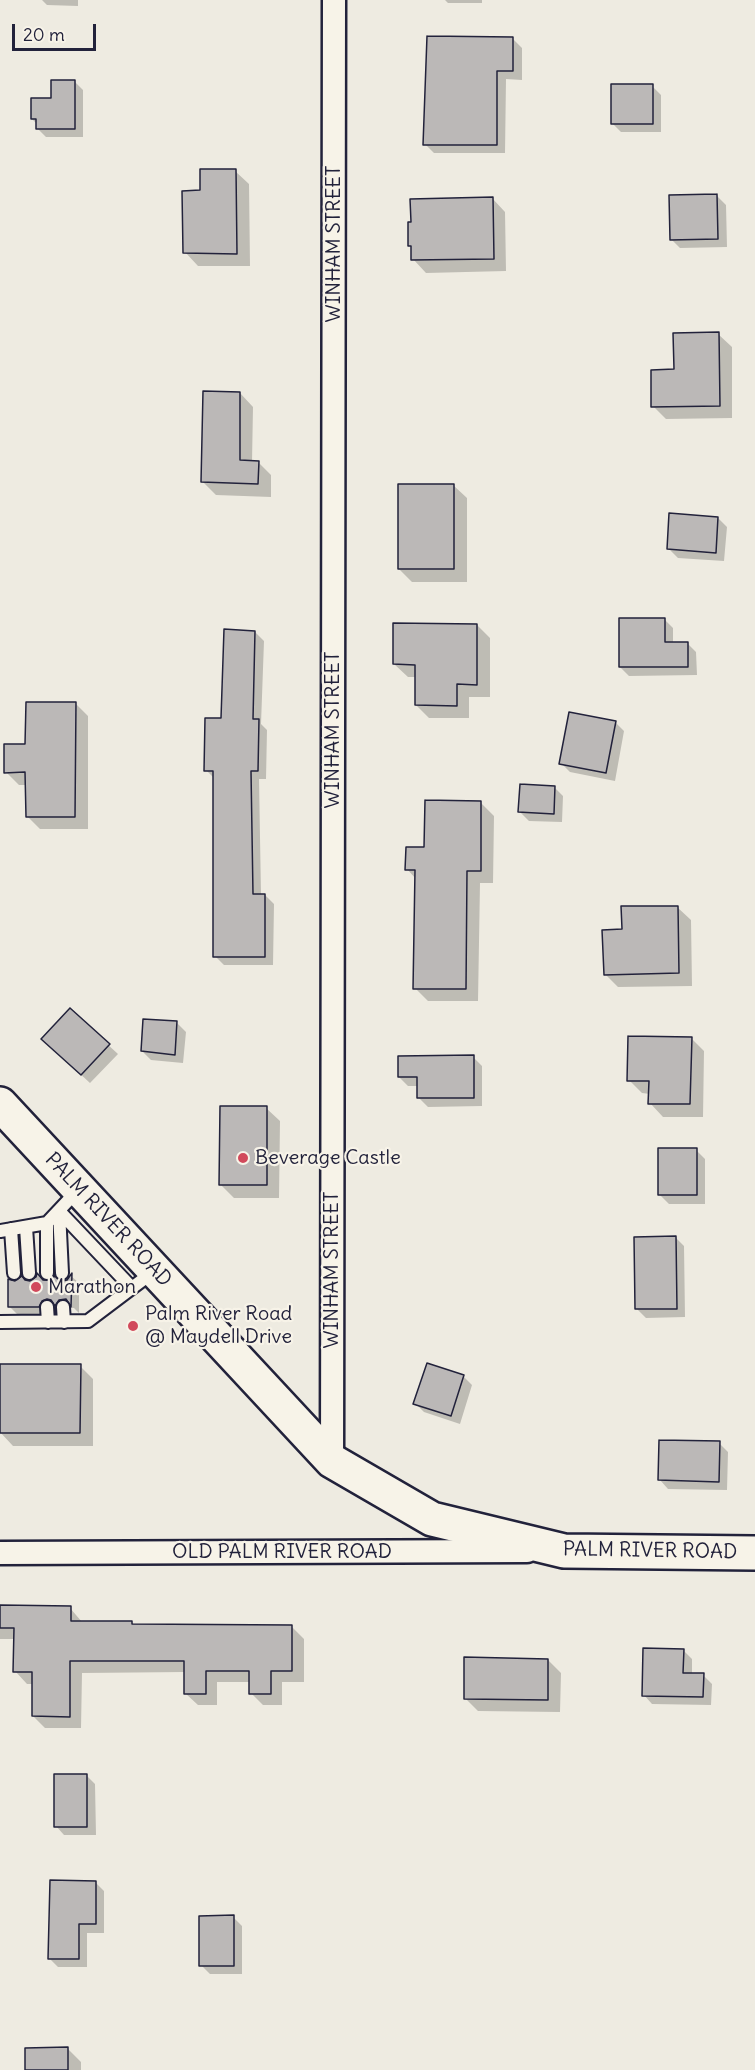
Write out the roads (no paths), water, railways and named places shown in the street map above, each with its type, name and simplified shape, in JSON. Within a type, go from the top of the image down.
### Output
[{"type":"street","name":"WINHAM STREET","points":[[332,1461],[334,0]]},
{"type":"street","name":"PALM RIVER ROAD","points":[[0,1104],[69,1200],[144,1279],[332,1461],[432,1519],[564,1551],[755,1553]]},
{"type":"street","name":"OLD PALM RIVER ROAD","points":[[0,1553],[564,1551]]},
{"type":"lane","points":[[14,1273],[5,1230],[48,1223],[69,1200]]},
{"type":"lane","points":[[62,1273],[69,1200]]},
{"type":"lane","points":[[48,1223],[48,1273]]},
{"type":"lane","points":[[26,1227],[29,1273]]},
{"type":"lane","points":[[0,1322],[88,1321],[144,1279]]},
{"type":"lane","points":[[14,1307],[15,1322]]},
{"type":"lane","points":[[29,1307],[29,1322]]},
{"type":"lane","points":[[48,1307],[48,1322]]},
{"type":"lane","points":[[63,1307],[64,1322]]},
{"type":"place","name":"Beverage Castle","points":[[243,1158]]},
{"type":"place","name":"Marathon","points":[[36,1287]]},
{"type":"place","name":"Palm River Road @ Maydell Drive","points":[[133,1326]]}]
